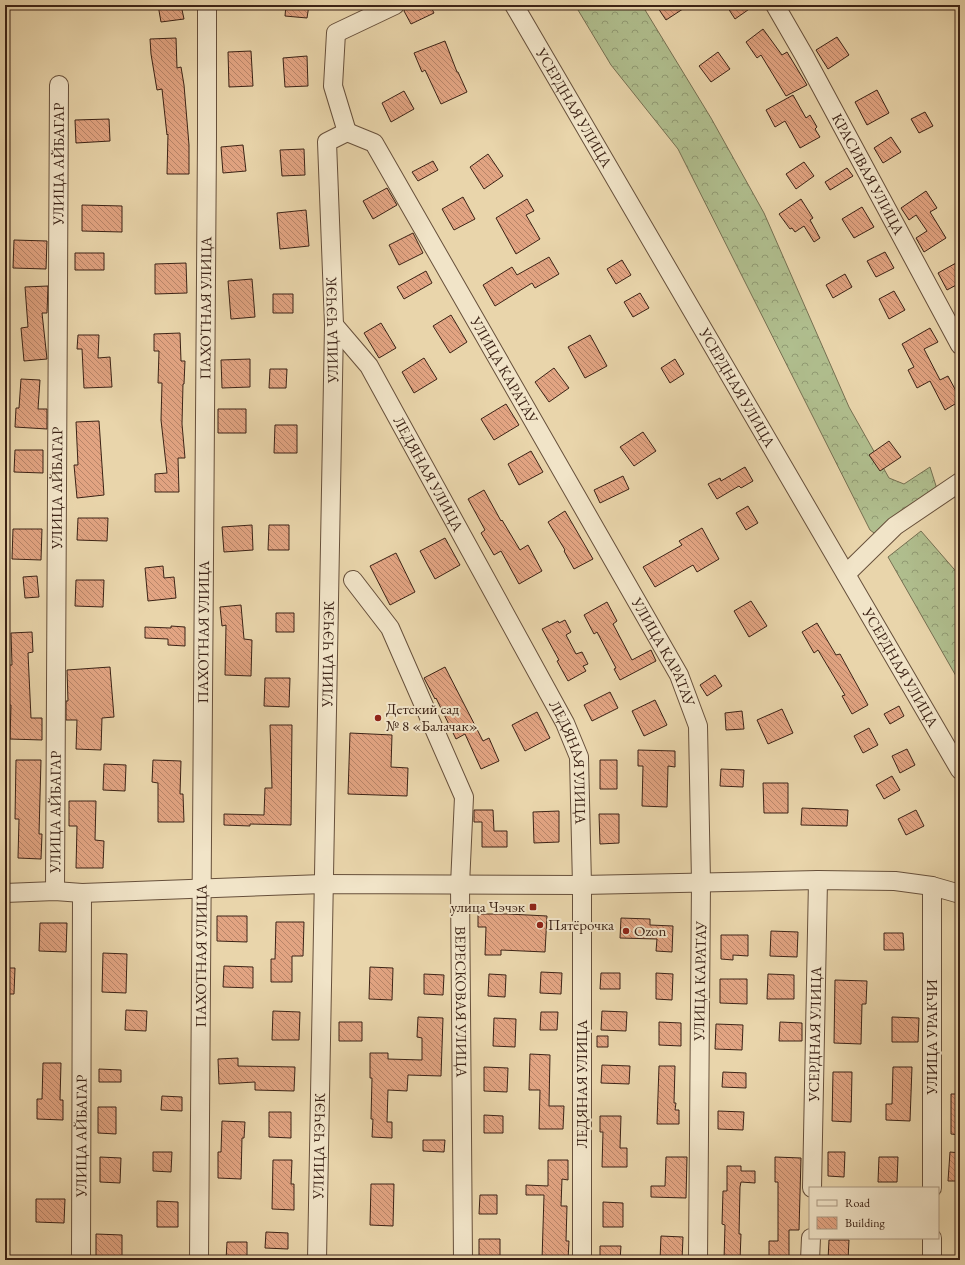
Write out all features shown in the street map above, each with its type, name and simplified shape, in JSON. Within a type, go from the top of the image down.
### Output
[{"type":"street","name":"ПАХОТНАЯ УЛИЦА","points":[[199,1260],[207,5]]},
{"type":"street","points":[[347,132],[333,86],[336,33],[395,5]]},
{"type":"street","name":"УСЕРДНАЯ УЛИЦА","points":[[514,5],[960,770]]},
{"type":"street","name":"КРАСИВАЯ УЛИЦА","points":[[775,5],[805,57],[960,345]]},
{"type":"street","name":"УЛИЦА АЙБАГАР","points":[[55,891],[59,85]]},
{"type":"street","name":"УЛИЦА ЧЭЧЭК","points":[[317,1260],[334,325],[326,142],[347,132]]},
{"type":"street","name":"УЛИЦА КАРАТАУ","points":[[347,132],[374,143],[678,675],[698,726],[701,882],[698,1260]]},
{"type":"street","name":"ЛЕДЯНАЯ УЛИЦА","points":[[334,325],[369,366],[565,723],[579,757],[582,885],[582,1260]]},
{"type":"street","points":[[846,574],[895,526],[960,482]]},
{"type":"street","name":"ВЕРЕСКОВАЯ УЛИЦА","points":[[353,580],[390,628],[464,796],[460,885],[463,1260]]},
{"type":"street","points":[[5,893],[55,891],[82,893],[324,884],[582,885],[818,880],[895,881],[932,886],[960,894]]},
{"type":"street","name":"УСЕРДНАЯ УЛИЦА","points":[[812,1187],[818,880]]},
{"type":"street","name":"УЛИЦА УРАКЧИ","points":[[932,886],[932,1187]]},
{"type":"street","name":"УЛИЦА АЙБАГАР","points":[[81,1260],[82,893]]},
{"type":"street","points":[[810,1260],[811,1239]]},
{"type":"street","points":[[932,1239],[932,1260]]},
{"type":"green space","points":[[575,5],[642,5],[711,118],[764,213],[849,407],[889,478],[904,484],[930,467],[937,489],[885,541],[870,530],[678,149],[611,65]]},
{"type":"green space","points":[[921,531],[960,576],[960,683],[888,557]]},
{"type":"building","points":[[158,5],[181,5],[184,19],[161,22]]},
{"type":"building","points":[[286,5],[309,5],[307,18],[285,16]]},
{"type":"building","points":[[411,5],[430,5],[434,13],[411,24],[404,11],[405,8]]},
{"type":"building","points":[[656,5],[689,5],[666,20]]},
{"type":"building","points":[[726,5],[755,5],[735,19]]},
{"type":"building","points":[[763,29],[782,55],[787,52],[807,85],[786,96],[761,55],[757,58],[746,42]]},
{"type":"building","points":[[837,37],[849,55],[828,69],[816,50]]},
{"type":"building","points":[[176,38],[177,68],[181,67],[184,85],[189,145],[189,174],[167,174],[168,134],[167,135],[162,89],[157,90],[151,54],[150,39]]},
{"type":"building","points":[[445,41],[457,72],[467,92],[441,104],[425,70],[422,72],[414,53]]},
{"type":"building","points":[[251,51],[253,86],[229,87],[228,52]]},
{"type":"building","points":[[718,52],[730,69],[711,82],[699,66]]},
{"type":"building","points":[[307,56],[308,86],[285,87],[283,58]]},
{"type":"building","points":[[877,90],[889,113],[867,125],[855,102]]},
{"type":"building","points":[[404,91],[414,109],[391,122],[382,103]]},
{"type":"building","points":[[793,95],[806,118],[810,115],[817,127],[815,129],[820,137],[800,148],[785,121],[775,127],[766,110]]},
{"type":"building","points":[[925,112],[933,126],[919,133],[911,119]]},
{"type":"building","points":[[109,119],[110,141],[76,143],[75,120]]},
{"type":"building","points":[[891,137],[901,152],[883,163],[874,148]]},
{"type":"building","points":[[243,145],[246,171],[223,173],[221,147]]},
{"type":"building","points":[[304,149],[305,175],[282,176],[280,150]]},
{"type":"building","points":[[488,154],[503,176],[484,189],[470,167]]},
{"type":"building","points":[[433,161],[438,170],[418,181],[412,172]]},
{"type":"building","points":[[804,162],[814,176],[796,189],[786,174]]},
{"type":"building","points":[[847,168],[853,176],[830,190],[825,182]]},
{"type":"building","points":[[387,188],[397,205],[373,219],[363,201]]},
{"type":"building","points":[[926,191],[937,208],[930,212],[946,238],[924,252],[916,238],[927,231],[916,215],[909,220],[901,208]]},
{"type":"building","points":[[463,197],[475,219],[454,230],[442,209]]},
{"type":"building","points":[[527,199],[534,211],[526,215],[540,239],[516,254],[496,218]]},
{"type":"building","points":[[801,199],[813,218],[810,220],[820,238],[814,242],[804,226],[795,232],[792,228],[790,229],[779,214]]},
{"type":"building","points":[[82,205],[122,206],[122,232],[82,231]]},
{"type":"building","points":[[862,207],[874,227],[854,238],[842,219]]},
{"type":"building","points":[[306,210],[309,246],[280,249],[277,213]]},
{"type":"building","points":[[413,233],[423,253],[399,265],[389,245]]},
{"type":"building","points":[[14,240],[47,241],[46,269],[13,268]]},
{"type":"building","points":[[885,252],[894,268],[876,277],[867,261]]},
{"type":"building","points":[[75,253],[104,253],[104,270],[75,270]]},
{"type":"building","points":[[549,257],[559,274],[535,288],[532,283],[495,306],[483,285],[512,267],[517,275]]},
{"type":"building","points":[[622,260],[631,275],[616,284],[607,269]]},
{"type":"building","points":[[186,263],[187,293],[155,294],[155,264]]},
{"type":"building","points":[[956,263],[960,269],[960,283],[947,290],[938,273]]},
{"type":"building","points":[[426,271],[432,283],[404,299],[397,287]]},
{"type":"building","points":[[845,274],[852,287],[833,298],[826,285]]},
{"type":"building","points":[[252,279],[255,317],[231,319],[228,281]]},
{"type":"building","points":[[48,286],[47,313],[42,313],[47,359],[24,361],[21,328],[28,327],[25,287]]},
{"type":"building","points":[[894,291],[905,310],[889,319],[879,299]]},
{"type":"building","points":[[640,293],[649,308],[633,317],[624,302]]},
{"type":"building","points":[[273,294],[293,294],[293,313],[273,313]]},
{"type":"building","points":[[451,315],[467,342],[450,353],[433,326]]},
{"type":"building","points":[[381,323],[396,348],[379,358],[364,333]]},
{"type":"building","points":[[930,328],[938,342],[924,349],[940,380],[948,376],[956,391],[960,391],[960,401],[945,410],[930,381],[917,388],[908,370],[914,367],[902,344]]},
{"type":"building","points":[[180,333],[181,361],[185,361],[182,424],[185,458],[178,458],[179,492],[155,492],[155,474],[167,473],[161,420],[162,383],[158,383],[159,351],[154,351],[154,334]]},
{"type":"building","points":[[78,335],[99,335],[98,358],[110,357],[112,387],[84,388],[82,349],[77,349]]},
{"type":"building","points":[[590,335],[607,366],[585,378],[568,347]]},
{"type":"building","points":[[424,358],[437,379],[414,393],[402,372]]},
{"type":"building","points":[[250,359],[250,387],[222,388],[221,360]]},
{"type":"building","points":[[675,359],[684,374],[670,383],[661,368]]},
{"type":"building","points":[[554,368],[569,388],[549,402],[535,382]]},
{"type":"building","points":[[270,369],[287,369],[286,388],[269,388]]},
{"type":"building","points":[[21,379],[40,380],[38,409],[47,409],[47,429],[15,427],[16,408],[19,408]]},
{"type":"building","points":[[506,404],[519,425],[494,440],[481,419]]},
{"type":"building","points":[[218,409],[246,409],[246,433],[218,433]]},
{"type":"building","points":[[99,421],[104,495],[77,498],[74,465],[78,465],[76,422]]},
{"type":"building","points":[[275,425],[297,425],[297,453],[274,453]]},
{"type":"building","points":[[643,432],[656,451],[634,466],[620,447]]},
{"type":"building","points":[[889,441],[901,457],[880,471],[869,455]]},
{"type":"building","points":[[15,450],[43,450],[43,473],[14,472]]},
{"type":"building","points":[[531,451],[543,472],[519,485],[508,464]]},
{"type":"building","points":[[745,467],[753,481],[741,488],[739,486],[717,499],[708,484],[720,478],[721,481]]},
{"type":"building","points":[[623,476],[629,489],[600,503],[594,490]]},
{"type":"building","points":[[484,490],[501,521],[502,520],[520,550],[528,545],[542,571],[519,584],[501,551],[494,555],[481,533],[485,530],[468,499]]},
{"type":"building","points":[[748,506],[758,523],[746,530],[736,513]]},
{"type":"building","points":[[565,511],[593,559],[574,569],[564,551],[565,550],[548,522]]},
{"type":"building","points":[[78,518],[108,518],[107,541],[77,540]]},
{"type":"building","points":[[252,525],[253,550],[224,552],[222,527]]},
{"type":"building","points":[[269,525],[289,525],[289,550],[268,550]]},
{"type":"building","points":[[702,528],[719,559],[697,572],[693,565],[655,587],[643,567],[682,545],[679,541]]},
{"type":"building","points":[[13,529],[42,529],[41,560],[12,559]]},
{"type":"building","points":[[445,538],[460,565],[435,579],[420,551]]},
{"type":"building","points":[[396,553],[415,592],[390,605],[370,566]]},
{"type":"building","points":[[163,566],[164,578],[174,577],[176,598],[148,601],[145,568]]},
{"type":"building","points":[[37,576],[39,597],[25,598],[23,577]]},
{"type":"building","points":[[76,580],[104,580],[103,607],[75,606]]},
{"type":"building","points":[[751,601],[767,626],[749,637],[734,611]]},
{"type":"building","points":[[607,602],[617,621],[613,624],[632,660],[651,650],[656,661],[620,680],[614,669],[616,668],[597,632],[594,634],[584,615]]},
{"type":"building","points":[[241,605],[244,639],[252,640],[251,676],[225,675],[226,625],[222,626],[220,607]]},
{"type":"building","points":[[276,613],[294,613],[294,632],[276,632]]},
{"type":"building","points":[[565,620],[571,632],[566,635],[576,654],[582,652],[588,664],[583,666],[586,671],[568,681],[557,661],[559,660],[542,629],[558,621],[559,623]]},
{"type":"building","points":[[817,623],[836,655],[840,654],[868,705],[852,714],[842,696],[845,695],[818,650],[814,653],[802,632]]},
{"type":"building","points":[[171,626],[185,627],[185,646],[168,645],[168,639],[145,638],[145,627],[171,628]]},
{"type":"building","points":[[32,632],[33,652],[28,653],[31,718],[42,718],[42,740],[10,739],[11,705],[8,705],[5,665],[12,665],[11,633]]},
{"type":"building","points":[[110,667],[114,717],[102,718],[101,750],[76,749],[77,720],[66,720],[66,701],[68,701],[67,670]]},
{"type":"building","points":[[445,667],[483,741],[489,738],[499,761],[481,769],[465,734],[456,739],[436,698],[435,699],[424,678]]},
{"type":"building","points":[[715,675],[722,686],[707,696],[700,685]]},
{"type":"building","points":[[265,678],[290,678],[289,707],[264,706]]},
{"type":"building","points":[[610,692],[618,708],[592,721],[584,705]]},
{"type":"building","points":[[655,700],[667,725],[644,736],[632,711]]},
{"type":"building","points":[[899,706],[904,716],[890,724],[884,714]]},
{"type":"building","points":[[782,709],[793,733],[768,744],[757,720]]},
{"type":"building","points":[[742,711],[744,729],[726,730],[725,713]]},
{"type":"building","points":[[537,712],[550,738],[525,751],[512,725]]},
{"type":"building","points":[[270,725],[292,725],[291,825],[224,825],[224,814],[264,815],[265,788],[272,788]]},
{"type":"building","points":[[869,728],[878,745],[863,753],[854,736]]},
{"type":"building","points":[[350,733],[392,735],[391,767],[408,768],[407,796],[348,794]]},
{"type":"building","points":[[907,749],[915,765],[900,773],[892,756]]},
{"type":"building","points":[[638,750],[675,751],[675,767],[668,766],[667,807],[642,806],[643,766],[638,766]]},
{"type":"building","points":[[16,760],[41,760],[39,834],[42,834],[41,859],[18,858],[19,819],[15,819]]},
{"type":"building","points":[[153,760],[181,761],[180,794],[183,794],[184,822],[158,822],[158,783],[152,782]]},
{"type":"building","points":[[600,760],[617,760],[617,789],[600,789]]},
{"type":"building","points":[[104,764],[126,765],[125,791],[103,790]]},
{"type":"building","points":[[721,769],[744,770],[743,787],[720,786]]},
{"type":"building","points":[[892,776],[900,790],[884,799],[876,785]]},
{"type":"building","points":[[763,783],[788,783],[788,813],[764,813]]},
{"type":"building","points":[[69,801],[96,801],[95,840],[104,841],[103,868],[76,868],[77,826],[69,826]]},
{"type":"building","points":[[802,808],[848,810],[847,826],[801,825]]},
{"type":"building","points":[[474,810],[493,810],[494,831],[507,831],[507,847],[482,847],[482,822],[474,822]]},
{"type":"building","points":[[916,810],[924,826],[906,835],[898,819]]},
{"type":"building","points":[[559,811],[559,842],[534,843],[533,812]]},
{"type":"building","points":[[599,814],[619,814],[619,843],[600,844]]},
{"type":"building","points":[[478,914],[547,916],[545,952],[501,950],[501,955],[485,955],[486,927],[478,927]]},
{"type":"building","points":[[217,916],[247,916],[247,942],[217,941]]},
{"type":"building","points":[[621,918],[650,919],[650,925],[673,926],[672,952],[656,951],[657,939],[620,938]]},
{"type":"building","points":[[276,922],[304,922],[303,956],[292,956],[292,982],[271,982],[271,959],[275,959]]},
{"type":"building","points":[[40,923],[67,923],[66,952],[39,951]]},
{"type":"building","points":[[771,931],[798,932],[797,957],[770,956]]},
{"type":"building","points":[[884,933],[903,933],[904,950],[884,950]]},
{"type":"building","points":[[721,935],[748,935],[748,956],[733,955],[733,960],[721,959]]},
{"type":"building","points":[[103,953],[127,954],[126,993],[102,992]]},
{"type":"building","points":[[224,966],[253,967],[253,988],[223,987]]},
{"type":"building","points":[[370,967],[393,968],[392,1000],[369,999]]},
{"type":"building","points":[[5,968],[15,968],[14,994],[5,994]]},
{"type":"building","points":[[541,972],[562,973],[561,994],[540,993]]},
{"type":"building","points":[[601,973],[620,973],[620,989],[600,989]]},
{"type":"building","points":[[656,973],[673,974],[672,1000],[656,999]]},
{"type":"building","points":[[424,974],[444,975],[443,995],[424,994]]},
{"type":"building","points":[[489,974],[506,975],[505,997],[488,996]]},
{"type":"building","points":[[768,974],[794,975],[794,999],[767,999]]},
{"type":"building","points":[[720,979],[747,979],[747,1004],[720,1003]]},
{"type":"building","points":[[835,980],[867,981],[866,1004],[862,1004],[861,1044],[834,1043]]},
{"type":"building","points":[[126,1010],[147,1011],[146,1031],[125,1030]]},
{"type":"building","points":[[273,1011],[300,1012],[299,1040],[272,1040]]},
{"type":"building","points":[[602,1011],[627,1012],[626,1031],[601,1030]]},
{"type":"building","points":[[541,1012],[558,1012],[557,1030],[540,1030]]},
{"type":"building","points":[[418,1017],[443,1018],[441,1076],[408,1075],[407,1091],[388,1090],[387,1122],[392,1122],[392,1138],[372,1137],[373,1119],[371,1119],[372,1078],[370,1078],[370,1053],[388,1053],[388,1059],[422,1060],[422,1038],[417,1037]]},
{"type":"building","points":[[892,1017],[919,1018],[918,1042],[892,1042]]},
{"type":"building","points":[[494,1018],[516,1019],[515,1047],[493,1046]]},
{"type":"building","points":[[339,1022],[362,1022],[362,1041],[339,1041]]},
{"type":"building","points":[[659,1022],[681,1023],[681,1046],[659,1045]]},
{"type":"building","points":[[780,1022],[802,1023],[802,1041],[779,1041]]},
{"type":"building","points":[[716,1024],[743,1025],[742,1050],[715,1049]]},
{"type":"building","points":[[597,1036],[608,1036],[608,1047],[597,1047]]},
{"type":"building","points":[[530,1054],[550,1055],[549,1106],[564,1106],[563,1129],[539,1129],[540,1090],[529,1090]]},
{"type":"building","points":[[238,1058],[238,1066],[295,1067],[294,1091],[255,1090],[255,1082],[219,1084],[218,1059]]},
{"type":"building","points":[[43,1063],[61,1063],[60,1100],[63,1100],[63,1120],[37,1119],[37,1099],[42,1099]]},
{"type":"building","points":[[602,1065],[630,1066],[629,1084],[601,1083]]},
{"type":"building","points":[[659,1066],[675,1066],[674,1103],[676,1103],[675,1110],[679,1110],[679,1124],[657,1124]]},
{"type":"building","points":[[484,1067],[508,1068],[507,1092],[484,1091]]},
{"type":"building","points":[[893,1067],[912,1067],[910,1121],[886,1120],[886,1104],[892,1104]]},
{"type":"building","points":[[99,1069],[121,1070],[121,1082],[99,1082]]},
{"type":"building","points":[[723,1072],[746,1073],[746,1088],[722,1087]]},
{"type":"building","points":[[833,1072],[852,1072],[851,1122],[832,1121]]},
{"type":"building","points":[[951,1094],[960,1094],[960,1135],[951,1134]]},
{"type":"building","points":[[162,1096],[182,1097],[182,1111],[161,1110]]},
{"type":"building","points":[[98,1107],[116,1107],[116,1134],[98,1133]]},
{"type":"building","points":[[718,1111],[744,1112],[743,1130],[718,1129]]},
{"type":"building","points":[[269,1112],[291,1112],[291,1138],[269,1137]]},
{"type":"building","points":[[484,1115],[503,1116],[503,1133],[484,1133]]},
{"type":"building","points":[[600,1116],[621,1116],[620,1148],[627,1148],[627,1167],[602,1167],[603,1132],[600,1132]]},
{"type":"building","points":[[222,1121],[245,1122],[244,1138],[242,1138],[241,1179],[218,1178],[218,1152],[221,1152]]},
{"type":"building","points":[[423,1140],[445,1140],[444,1152],[423,1151]]},
{"type":"building","points":[[153,1152],[172,1152],[171,1172],[153,1171]]},
{"type":"building","points":[[828,1152],[845,1152],[844,1177],[828,1176]]},
{"type":"building","points":[[950,1152],[960,1153],[960,1181],[948,1181]]},
{"type":"building","points":[[100,1157],[121,1158],[120,1183],[100,1182]]},
{"type":"building","points":[[666,1157],[687,1157],[686,1198],[651,1197],[651,1186],[665,1186]]},
{"type":"building","points":[[775,1157],[801,1158],[799,1230],[789,1230],[789,1260],[769,1260],[769,1241],[778,1241],[778,1182],[775,1182]]},
{"type":"building","points":[[879,1157],[898,1157],[897,1182],[878,1182]]},
{"type":"building","points":[[273,1160],[292,1160],[291,1184],[294,1184],[294,1210],[272,1209]]},
{"type":"building","points":[[548,1160],[568,1160],[568,1180],[562,1179],[561,1206],[567,1206],[566,1241],[569,1241],[568,1260],[542,1260],[544,1195],[526,1195],[526,1185],[548,1186]]},
{"type":"building","points":[[727,1166],[741,1166],[741,1171],[755,1171],[755,1183],[741,1182],[740,1187],[740,1260],[724,1260],[725,1225],[722,1224],[723,1191],[727,1191]]},
{"type":"building","points":[[371,1184],[394,1184],[393,1226],[370,1225]]},
{"type":"building","points":[[480,1195],[497,1195],[497,1214],[479,1214]]},
{"type":"building","points":[[36,1199],[65,1199],[64,1223],[36,1222]]},
{"type":"building","points":[[157,1201],[178,1202],[178,1227],[157,1227]]},
{"type":"building","points":[[603,1202],[623,1203],[623,1227],[603,1227]]},
{"type":"building","points":[[266,1232],[288,1233],[288,1249],[265,1248]]},
{"type":"building","points":[[96,1234],[122,1235],[122,1260],[96,1260]]},
{"type":"building","points":[[661,1236],[683,1237],[682,1260],[660,1260]]},
{"type":"building","points":[[479,1239],[500,1239],[500,1260],[479,1260]]},
{"type":"building","points":[[829,1240],[849,1240],[848,1260],[828,1260]]},
{"type":"building","points":[[227,1242],[247,1242],[247,1260],[226,1260]]},
{"type":"building","points":[[600,1246],[621,1246],[620,1260],[600,1260]]},
{"type":"place","name":"Детский сад № 8 «Балачак»","points":[[378,718]]},
{"type":"place","name":"улица Чэчэк","points":[[533,907]]},
{"type":"place","name":"Пятёрочка","points":[[540,925]]},
{"type":"place","name":"Ozon","points":[[626,931]]}]
